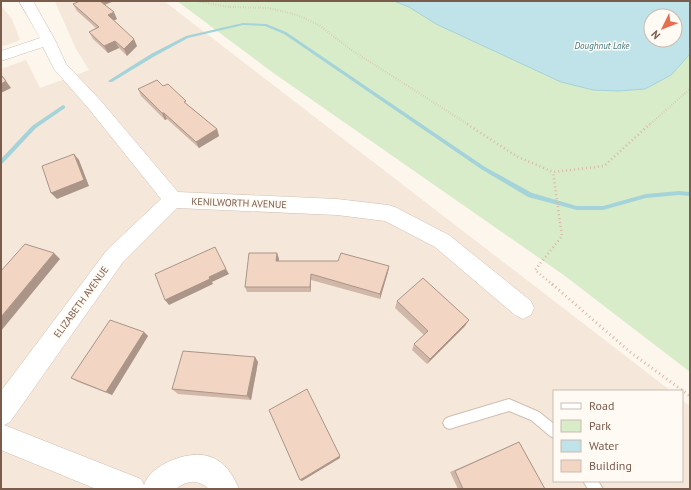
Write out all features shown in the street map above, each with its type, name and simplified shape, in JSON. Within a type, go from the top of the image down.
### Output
[{"type":"street","points":[[26,1],[48,40],[59,66],[95,104],[173,200]]},
{"type":"street","points":[[1,56],[48,40]]},
{"type":"street","name":"KENILWORTH AVENUE","points":[[173,200],[337,207],[388,213],[442,241],[523,308]]},
{"type":"street","name":"ELIZABETH AVENUE","points":[[1,413],[114,256],[173,200]]},
{"type":"street","points":[[1,437],[131,489]]},
{"type":"street","points":[[156,489],[171,474],[184,468],[196,467],[208,470],[218,478],[225,489]]},
{"type":"lane","points":[[449,423],[509,405],[536,416],[553,431]]},
{"type":"path","points":[[196,1],[229,7],[268,8],[297,15],[319,25],[350,49],[516,156],[553,172],[604,166],[690,89]]},
{"type":"path","points":[[553,172],[562,236],[535,270],[630,352],[682,390]]},
{"type":"shaded area","points":[[54,1],[164,1],[670,390],[553,390],[553,482],[683,482],[683,401],[690,406],[690,489],[1,489],[1,69],[26,60],[40,88],[89,70],[76,49]]},
{"type":"shaded area","points":[[1,6],[12,19],[20,40],[1,47]]},
{"type":"green space","points":[[177,1],[690,1],[690,372],[565,276],[272,72]]},
{"type":"water","name":"Doughnut Lake","points":[[394,1],[690,1],[690,54],[671,75],[645,89],[618,91],[593,90],[561,82],[436,24],[409,7]]},
{"type":"building","points":[[80,1],[100,1],[114,12],[108,15],[134,39],[124,49],[115,41],[104,46],[89,32],[99,27],[73,4]]},
{"type":"building","points":[[1,75],[6,81],[1,84]]},
{"type":"building","points":[[157,80],[163,86],[168,84],[186,101],[184,102],[217,129],[196,142],[164,113],[162,113],[138,89]]},
{"type":"building","points":[[74,154],[84,180],[51,193],[42,166]]},
{"type":"building","points":[[25,244],[54,253],[1,317],[1,271]]},
{"type":"building","points":[[215,247],[226,269],[209,277],[210,279],[165,300],[155,274]]},
{"type":"building","points":[[249,253],[277,253],[276,261],[338,261],[341,253],[389,266],[380,294],[311,274],[310,287],[245,287]]},
{"type":"building","points":[[423,278],[469,320],[430,359],[414,344],[428,331],[397,301]]},
{"type":"building","points":[[110,320],[144,332],[106,392],[71,378]]},
{"type":"building","points":[[183,351],[255,357],[247,396],[172,389]]},
{"type":"building","points":[[307,389],[340,456],[300,480],[269,410]]},
{"type":"building","points":[[519,442],[545,489],[463,489],[455,471]]},
{"type":"waterway","points":[[110,81],[153,55],[187,37],[243,24],[266,25],[285,33],[483,168],[530,195],[577,208],[603,208],[646,196],[679,193],[690,194]]},
{"type":"waterway","points":[[1,162],[34,127],[63,107]]}]
